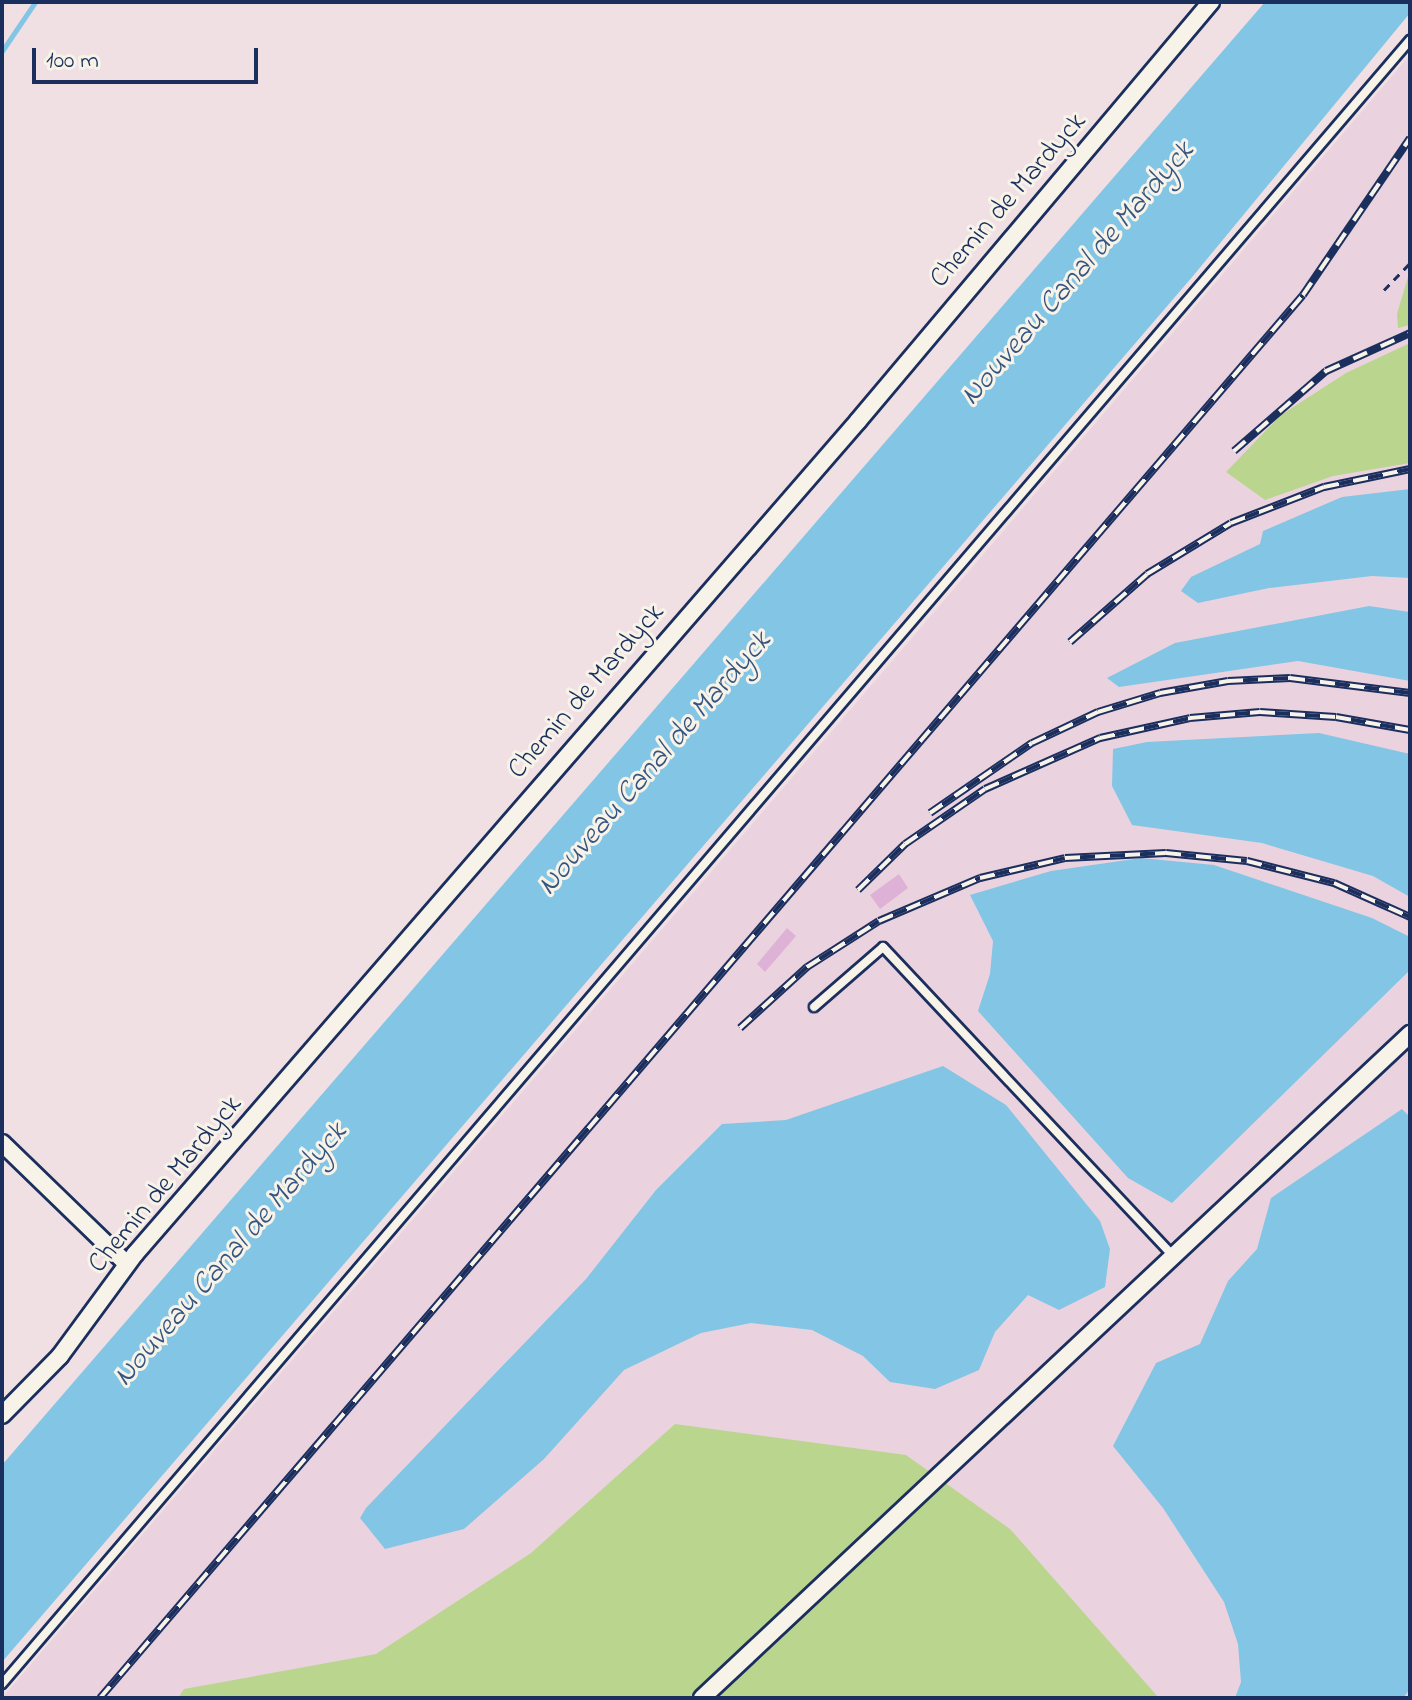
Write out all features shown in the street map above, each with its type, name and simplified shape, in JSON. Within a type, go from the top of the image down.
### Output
[{"type":"street","name":"Chemin de Mardyck","points":[[2,1415],[60,1356],[127,1264],[858,421],[1211,2]]},
{"type":"street","points":[[702,1698],[1410,1034]]},
{"type":"street","points":[[2,1143],[127,1264]]},
{"type":"lane","points":[[2,1684],[1410,40]]},
{"type":"lane","points":[[814,1007],[883,947],[1173,1256]]},
{"type":"path","points":[[1384,290],[1410,263]]},
{"type":"shaded area","points":[[1410,55],[1410,1698],[2,1698],[917,632]]},
{"type":"green space","points":[[1410,270],[1410,325],[1398,328],[1397,314]]},
{"type":"green space","points":[[1410,343],[1410,463],[1333,476],[1265,500],[1226,472],[1281,415],[1346,373]]},
{"type":"green space","points":[[675,1424],[906,1455],[1010,1529],[1159,1698],[178,1698],[184,1689],[376,1654],[531,1553]]},
{"type":"water","name":"Nouveau Canal de Mardyck","points":[[1265,2],[1410,2],[1410,13],[1193,276],[2,1662],[2,1465]]},
{"type":"water","points":[[1410,489],[1410,578],[1372,576],[1269,588],[1198,603],[1181,591],[1191,577],[1260,544],[1263,531],[1342,497]]},
{"type":"water","points":[[1369,606],[1410,612],[1410,681],[1298,661],[1119,687],[1107,678],[1175,643]]},
{"type":"water","points":[[1319,733],[1410,754],[1410,897],[1373,876],[1262,843],[1132,825],[1112,786],[1113,749],[1147,742]]},
{"type":"water","points":[[1141,858],[1214,865],[1372,918],[1410,937],[1410,970],[1172,1203],[1128,1178],[978,1011],[990,974],[993,941],[970,895],[1051,871]]},
{"type":"water","points":[[943,1066],[1006,1105],[1100,1221],[1110,1249],[1105,1287],[1059,1310],[1028,1295],[995,1332],[979,1370],[935,1389],[890,1382],[863,1356],[812,1330],[751,1323],[701,1333],[624,1370],[544,1459],[464,1529],[385,1549],[360,1518],[366,1508],[586,1279],[656,1190],[722,1124],[786,1120]]},
{"type":"water","points":[[1402,1109],[1410,1117],[1410,1689],[1403,1698],[1235,1698],[1241,1682],[1238,1644],[1224,1602],[1163,1508],[1113,1446],[1156,1363],[1200,1344],[1228,1281],[1257,1249],[1271,1198]]},
{"type":"building","points":[[899,874],[908,888],[880,909],[870,895]]},
{"type":"building","points":[[787,928],[796,936],[765,972],[757,964]]},
{"type":"waterway","points":[[2,51],[35,2]]},
{"type":"railway","points":[[100,1698],[1303,295],[1410,138]]},
{"type":"railway","points":[[1234,451],[1326,371],[1410,333]]},
{"type":"railway","points":[[1070,642],[1147,574],[1231,523],[1324,487],[1410,469]]},
{"type":"railway","points":[[930,813],[1032,743],[1098,712],[1160,693],[1228,681],[1290,678],[1410,693]]},
{"type":"railway","points":[[858,890],[905,844],[985,789],[1100,738],[1190,718],[1260,712],[1336,717],[1410,730]]},
{"type":"railway","points":[[740,1028],[807,967],[879,921],[980,878],[1065,858],[1166,853],[1247,861],[1334,883],[1410,917]]}]
